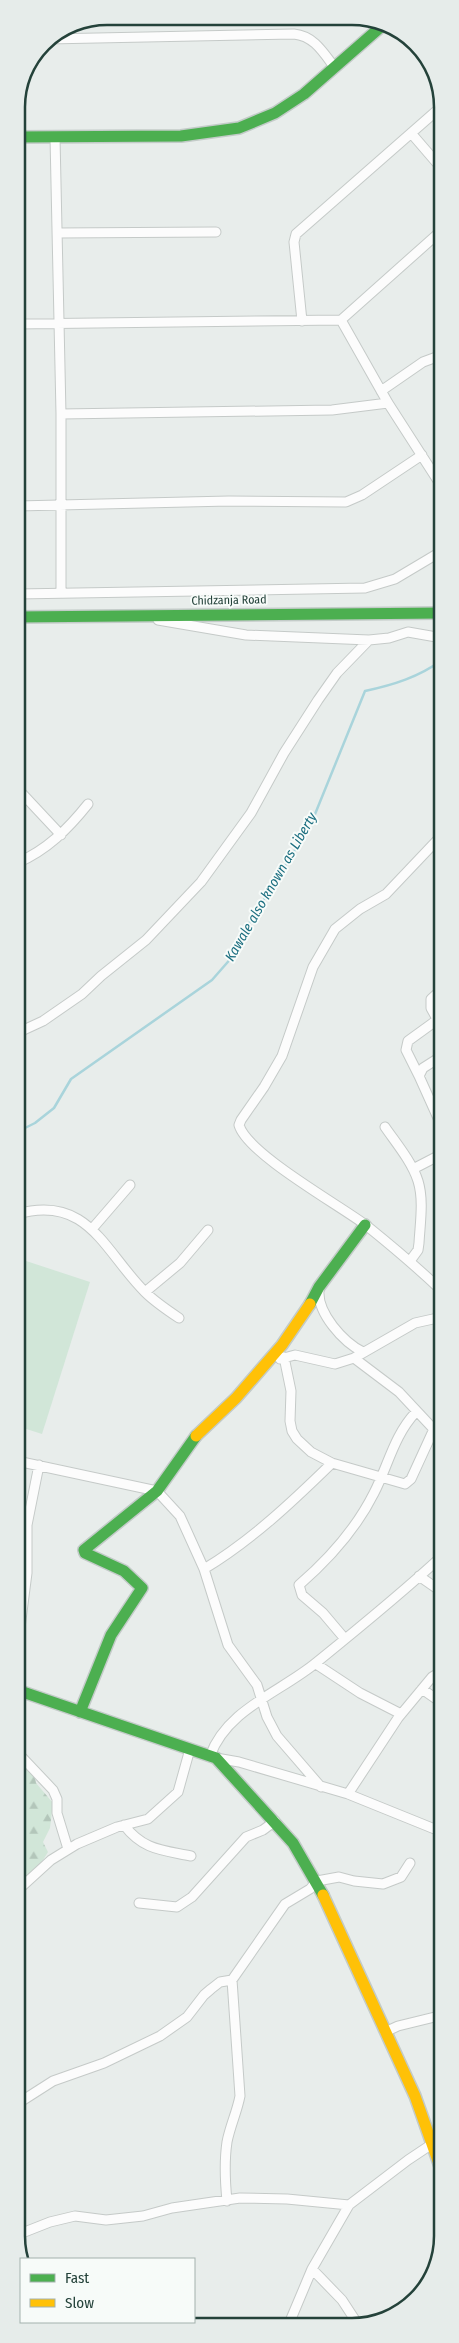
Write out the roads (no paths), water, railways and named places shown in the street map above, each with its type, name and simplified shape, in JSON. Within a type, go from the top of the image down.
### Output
[{"type":"street","points":[[25,137],[158,136],[217,132],[239,128],[281,110],[335,68],[378,29]]},
{"type":"street","points":[[61,39],[300,34],[313,40],[335,68]]},
{"type":"street","points":[[302,321],[294,242],[296,234],[434,113]]},
{"type":"street","points":[[411,133],[434,160]]},
{"type":"street","points":[[55,137],[60,323],[61,593]]},
{"type":"street","points":[[57,233],[216,232]]},
{"type":"street","points":[[25,324],[341,320],[434,237]]},
{"type":"street","points":[[341,320],[388,403],[434,474]]},
{"type":"street","points":[[381,391],[423,362],[434,358]]},
{"type":"street","points":[[61,414],[332,410],[388,403]]},
{"type":"street","points":[[25,506],[229,501],[346,502],[362,495],[422,455]]},
{"type":"street","points":[[25,594],[365,588],[395,579],[434,555]]},
{"type":"street","name":"Chidzanja Road","points":[[25,617],[434,613]]},
{"type":"street","points":[[137,615],[194,628],[246,635],[369,640],[389,638],[408,632],[434,637]]},
{"type":"street","points":[[25,1029],[43,1021],[82,994],[100,976],[146,940],[201,882],[251,813],[288,746],[326,688],[346,663],[369,640]]},
{"type":"street","points":[[25,797],[61,835]]},
{"type":"street","points":[[25,859],[41,851],[61,835],[88,804]]},
{"type":"street","points":[[434,843],[386,894],[343,921],[332,933],[309,977],[282,1056],[239,1125],[246,1138],[272,1160],[365,1225],[410,1261],[434,1284]]},
{"type":"street","points":[[434,996],[431,999],[431,1008],[434,1013]]},
{"type":"street","points":[[434,1027],[408,1042],[406,1050],[434,1109]]},
{"type":"street","points":[[419,1076],[423,1068],[434,1061]]},
{"type":"street","points":[[385,1127],[413,1169],[420,1194],[418,1250],[410,1261]]},
{"type":"street","points":[[413,1169],[434,1158]]},
{"type":"street","points":[[92,1229],[130,1185]]},
{"type":"street","points":[[25,1212],[42,1209],[54,1210],[75,1217],[92,1229],[145,1292],[178,1318]]},
{"type":"street","points":[[80,1712],[111,1635],[142,1588],[139,1582],[126,1573],[85,1553],[84,1550],[157,1491],[198,1433],[236,1398],[268,1362],[319,1287],[365,1225]]},
{"type":"street","points":[[145,1292],[180,1263],[208,1230]]},
{"type":"street","points":[[319,1287],[320,1301],[334,1329],[355,1348],[363,1352]]},
{"type":"street","points":[[268,1362],[284,1357],[308,1357],[335,1364],[354,1358],[415,1323],[434,1319]]},
{"type":"street","points":[[284,1357],[291,1390],[290,1421],[292,1431],[311,1452],[332,1463],[402,1485],[408,1482],[433,1431],[398,1392],[354,1358]]},
{"type":"street","points":[[344,1638],[324,1613],[302,1595],[299,1588],[327,1560],[356,1524],[375,1492],[401,1430],[416,1412]]},
{"type":"street","points":[[25,1462],[157,1491],[180,1516],[204,1569],[228,1644],[252,1676],[262,1699],[267,1718],[277,1736],[321,1787]]},
{"type":"street","points":[[204,1569],[228,1554],[288,1506],[332,1463]]},
{"type":"street","points":[[25,1588],[27,1573],[27,1525],[39,1465]]},
{"type":"street","points":[[434,1563],[344,1638],[316,1664],[262,1699],[228,1726],[214,1743],[213,1757],[275,1820],[293,1843],[317,1881],[434,2136]]},
{"type":"street","points":[[419,1576],[434,1586]]},
{"type":"street","points":[[316,1664],[360,1693],[401,1714]]},
{"type":"street","points":[[348,1794],[374,1751],[401,1714],[434,1677]]},
{"type":"street","points":[[422,1688],[434,1697]]},
{"type":"street","points":[[25,1693],[213,1757],[239,1762],[348,1794],[434,1829]]},
{"type":"street","points":[[25,1883],[51,1860],[68,1849],[124,1825],[148,1819],[178,1792],[190,1749]]},
{"type":"street","points":[[25,1761],[52,1790],[57,1799],[57,1813],[68,1849]]},
{"type":"street","points":[[139,1903],[177,1907],[192,1897],[246,1837],[263,1830],[275,1820]]},
{"type":"street","points":[[124,1825],[133,1837],[148,1847],[191,1856]]},
{"type":"street","points":[[227,2201],[224,2178],[227,2141],[237,2112],[240,2096],[232,1980],[285,1904],[310,1889],[317,1881],[338,1877],[354,1882],[383,1884],[401,1877],[410,1863]]},
{"type":"street","points":[[25,2099],[53,2081],[104,2063],[160,2036],[188,2017],[204,1994],[220,1982],[232,1980]]},
{"type":"street","points":[[385,2032],[398,2026],[434,2018]]},
{"type":"street","points":[[291,2318],[312,2269],[349,2205],[434,2144]]},
{"type":"street","points":[[25,2232],[50,2222],[75,2216],[106,2220],[143,2216],[172,2208],[240,2198],[287,2199],[349,2205]]},
{"type":"street","points":[[312,2269],[337,2295],[353,2318]]},
{"type":"waterway","name":"Kawale also known as Liberty","points":[[25,1128],[35,1123],[54,1108],[71,1079],[212,980],[233,956],[245,930],[311,824],[365,691],[405,680],[434,665]]}]
